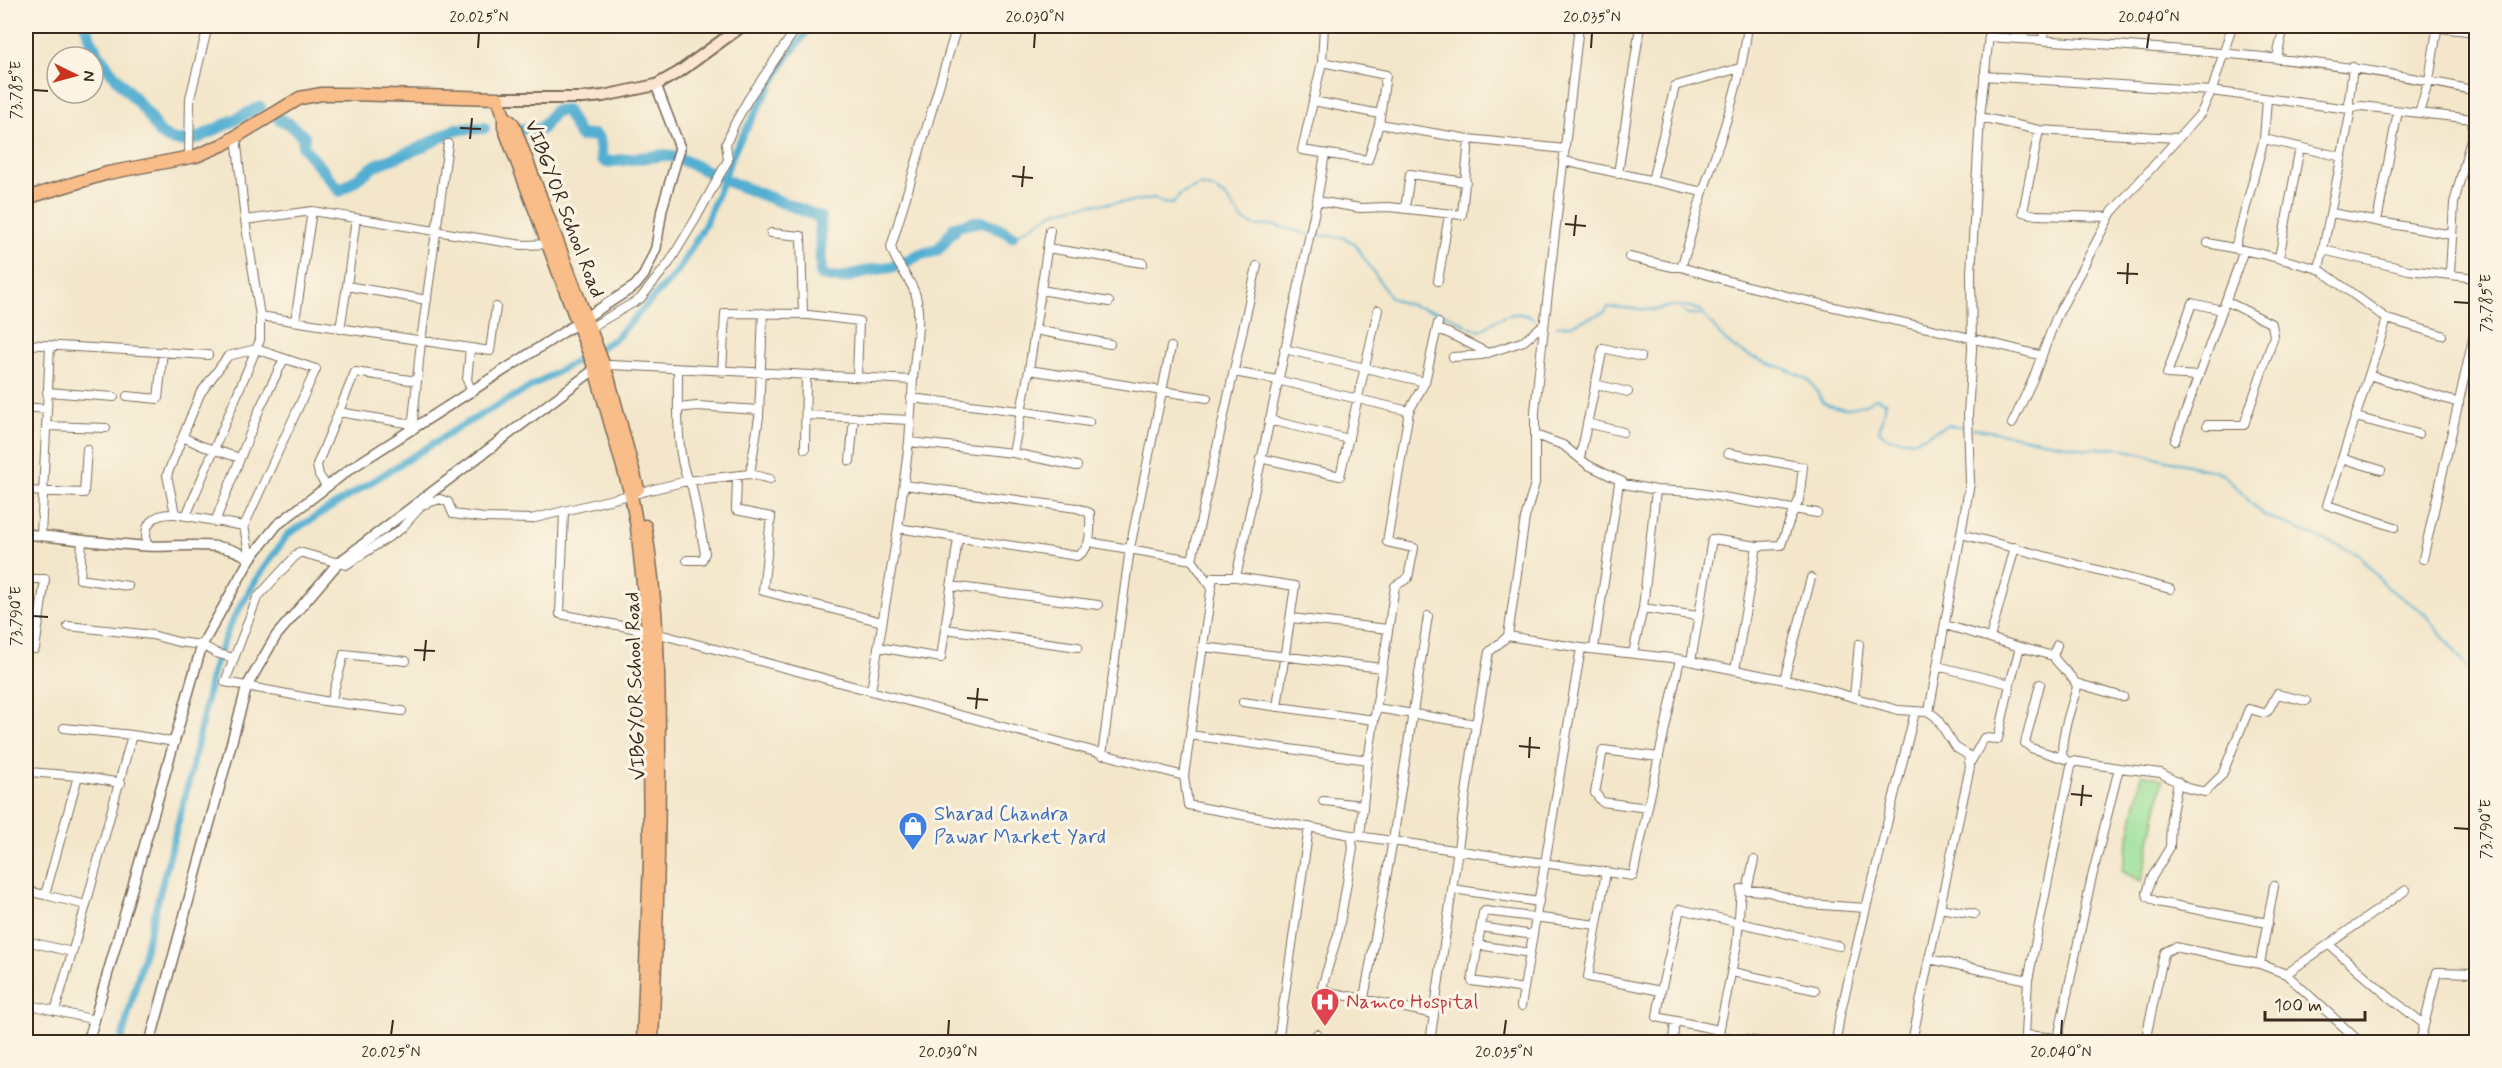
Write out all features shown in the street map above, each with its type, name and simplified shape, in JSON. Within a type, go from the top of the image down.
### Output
[{"type":"main road","points":[[26,191],[189,157],[215,148],[300,98],[322,94],[498,98],[593,97],[656,85],[679,72],[742,26]]},
{"type":"main road","name":"VIBGYOR School Road","points":[[498,98],[504,116],[504,127],[553,244],[597,362],[635,494],[641,526],[653,632],[650,861],[653,909],[652,1042]]},
{"type":"main road","points":[[26,198],[94,177]]},
{"type":"main road","name":"VIBGYOR School Road","points":[[643,1042],[653,909]]},
{"type":"street","points":[[189,157],[190,98],[208,26]]},
{"type":"street","points":[[88,1042],[202,645],[250,558],[277,525],[412,427],[640,299],[684,240],[728,160],[726,144],[735,123],[749,98],[798,26]]},
{"type":"street","points":[[871,691],[904,485],[913,380],[916,298],[908,279],[895,261],[891,247],[892,236],[898,226],[957,26]]},
{"type":"street","points":[[1322,62],[1386,75],[1379,124],[1368,160],[1302,150],[1322,62],[1324,26]]},
{"type":"street","points":[[1430,1042],[1476,724],[1489,651],[1508,636],[1525,518],[1535,483],[1535,412],[1552,244],[1564,162],[1579,26]]},
{"type":"street","points":[[1618,174],[1640,26]]},
{"type":"street","points":[[1681,267],[1702,192],[1713,168],[1740,68],[1748,26]]},
{"type":"street","points":[[1929,712],[1971,483],[1968,415],[1972,337],[1971,273],[1980,117],[1990,26]]},
{"type":"street","points":[[2043,41],[2044,26]]},
{"type":"street","points":[[2012,424],[2056,318],[2109,217],[2176,138],[2202,112],[2232,26]]},
{"type":"street","points":[[2277,57],[2284,26]]},
{"type":"street","points":[[2419,113],[2429,80],[2437,30],[2467,27],[2476,32]]},
{"type":"street","points":[[1989,38],[2277,57],[2353,67],[2476,91]]},
{"type":"street","points":[[2319,269],[2350,115],[2353,67]]},
{"type":"street","points":[[1652,181],[1675,86],[1740,68]]},
{"type":"street","points":[[1984,76],[2211,91],[2349,110],[2362,106],[2473,119]]},
{"type":"street","points":[[585,328],[644,275],[656,248],[662,209],[680,147],[656,85]]},
{"type":"street","points":[[2175,441],[2226,301],[2240,249],[2264,139],[2267,99]]},
{"type":"street","points":[[1313,101],[1380,114]]},
{"type":"street","points":[[2450,273],[2454,203],[2472,135],[2476,108]]},
{"type":"street","points":[[2377,221],[2398,111]]},
{"type":"street","points":[[1980,117],[2039,130],[2176,138]]},
{"type":"street","points":[[1379,124],[1469,139],[1565,149]]},
{"type":"street","points":[[2039,130],[2023,212],[2036,215],[2109,217]]},
{"type":"street","points":[[186,516],[260,340],[260,316],[245,220],[236,136]]},
{"type":"street","points":[[1317,201],[1360,208],[1389,207],[1462,215],[1469,139]]},
{"type":"street","points":[[2264,139],[2342,157]]},
{"type":"street","points":[[412,427],[421,341],[448,144]]},
{"type":"street","points":[[2279,258],[2300,147]]},
{"type":"street","points":[[1236,577],[1317,201],[1325,154]]},
{"type":"street","points":[[1564,162],[1702,192]]},
{"type":"street","points":[[1405,209],[1410,174],[1466,182]]},
{"type":"street","points":[[245,220],[312,211],[522,245],[553,244]]},
{"type":"street","points":[[295,321],[312,211]]},
{"type":"street","points":[[2331,213],[2452,235]]},
{"type":"street","points":[[1438,281],[1449,215]]},
{"type":"street","points":[[340,328],[356,218]]},
{"type":"street","points":[[1013,453],[1029,370],[1050,230]]},
{"type":"street","points":[[771,233],[801,236],[803,315]]},
{"type":"street","points":[[2208,243],[2319,269],[2387,319],[2442,335]]},
{"type":"street","points":[[1047,248],[1143,263]]},
{"type":"street","points":[[2323,250],[2409,270],[2450,273],[2476,278]]},
{"type":"street","points":[[1629,257],[1681,267],[1740,285],[1972,337],[2042,356]]},
{"type":"street","points":[[1192,560],[1257,266]]},
{"type":"street","points":[[347,286],[427,300]]},
{"type":"street","points":[[1041,291],[1109,302]]},
{"type":"street","points":[[2207,425],[2244,425],[2274,336],[2272,324],[2226,301]]},
{"type":"street","points":[[2199,376],[2167,374],[2192,303],[2222,310]]},
{"type":"street","points":[[260,316],[489,351],[496,307]]},
{"type":"street","points":[[1260,458],[1340,476],[1378,309]]},
{"type":"street","points":[[722,372],[725,313],[763,313],[859,321],[857,377]]},
{"type":"street","points":[[750,474],[762,373],[763,313]]},
{"type":"street","points":[[2387,319],[2344,459],[2327,505],[2395,527]]},
{"type":"street","points":[[1453,357],[1482,355],[1524,341],[1544,324]]},
{"type":"street","points":[[1434,1014],[1329,992],[1322,987],[1338,934],[1355,836],[1363,805],[1395,585],[1408,578],[1414,548],[1387,542],[1409,411],[1425,382],[1438,326],[1488,353]]},
{"type":"street","points":[[2423,559],[2476,326]]},
{"type":"street","points":[[1035,330],[1110,344]]},
{"type":"street","points":[[26,344],[208,355]]},
{"type":"street","points":[[41,536],[50,346]]},
{"type":"street","points":[[1102,755],[1130,548],[1171,347]]},
{"type":"street","points":[[1580,458],[1603,348],[1641,357]]},
{"type":"street","points":[[175,514],[167,475],[200,394],[228,356],[256,349],[316,369],[244,526],[250,558]]},
{"type":"street","points":[[470,349],[467,380],[472,392]]},
{"type":"street","points":[[1284,349],[1425,382]]},
{"type":"street","points":[[127,396],[158,399],[163,351]]},
{"type":"street","points":[[215,522],[260,408],[284,359]]},
{"type":"street","points":[[150,1042],[247,687],[276,636],[338,563],[597,362],[678,370],[913,380]]},
{"type":"street","points":[[678,370],[681,445],[687,481],[692,487],[705,553],[702,560],[687,560]]},
{"type":"street","points":[[1029,370],[1207,398]]},
{"type":"street","points":[[327,487],[319,475],[318,465],[355,372],[417,381]]},
{"type":"street","points":[[1234,372],[1409,411]]},
{"type":"street","points":[[806,375],[806,449]]},
{"type":"street","points":[[2369,375],[2459,403]]},
{"type":"street","points":[[1595,384],[1628,392]]},
{"type":"street","points":[[48,392],[114,397]]},
{"type":"street","points":[[911,398],[1089,422]]},
{"type":"street","points":[[678,408],[697,406],[759,410]]},
{"type":"street","points":[[26,407],[46,409]]},
{"type":"street","points":[[338,412],[412,427]]},
{"type":"street","points":[[807,415],[910,420]]},
{"type":"street","points":[[850,461],[854,417]]},
{"type":"street","points":[[2356,417],[2418,434]]},
{"type":"street","points":[[1269,420],[1349,439]]},
{"type":"street","points":[[1587,423],[1623,432]]},
{"type":"street","points":[[46,426],[106,428]]},
{"type":"street","points":[[1535,435],[1563,445],[1588,465],[1623,482],[1656,490],[1693,492],[1817,513]]},
{"type":"street","points":[[183,437],[240,458]]},
{"type":"street","points":[[909,442],[1013,453],[1077,466]]},
{"type":"street","points":[[26,490],[84,494],[87,449]]},
{"type":"street","points":[[1691,661],[1712,539],[1757,546],[1781,545],[1799,500],[1803,467],[1728,453]]},
{"type":"street","points":[[2344,459],[2381,470]]},
{"type":"street","points":[[402,711],[331,702],[225,682],[230,657],[257,598],[299,552],[346,565],[401,529],[422,506],[440,499],[448,502],[453,514],[484,518],[531,519],[687,481],[750,474],[770,479]]},
{"type":"street","points":[[737,476],[736,510],[771,517],[762,591],[882,622]]},
{"type":"street","points":[[1594,648],[1619,483],[1623,482]]},
{"type":"street","points":[[898,528],[1077,556],[1083,553],[1089,542],[1090,513],[1077,508],[904,485]]},
{"type":"street","points":[[1633,653],[1643,608],[1656,490]]},
{"type":"street","points":[[564,512],[560,614],[653,632],[1184,776]]},
{"type":"street","points":[[147,546],[145,530],[150,522],[164,515],[175,514],[244,526]]},
{"type":"street","points":[[26,534],[147,546],[189,545],[238,550],[250,558]]},
{"type":"street","points":[[1962,534],[2170,588]]},
{"type":"street","points":[[878,647],[940,658],[958,538]]},
{"type":"street","points":[[82,540],[80,579],[128,586]]},
{"type":"street","points":[[1089,542],[1192,560],[1212,588]]},
{"type":"street","points":[[1735,670],[1757,546]]},
{"type":"street","points":[[1990,638],[2014,547]]},
{"type":"street","points":[[1277,707],[1295,586],[1236,577],[1213,577],[1184,776],[1188,805],[1355,836],[1458,849],[1633,876],[1680,659]]},
{"type":"street","points":[[1784,680],[1810,578]]},
{"type":"street","points":[[26,579],[45,579],[35,649],[26,648]]},
{"type":"street","points":[[951,586],[1098,605]]},
{"type":"street","points":[[1643,608],[1698,616]]},
{"type":"street","points":[[1364,998],[1393,840],[1428,616]]},
{"type":"street","points":[[1291,618],[1388,629]]},
{"type":"street","points":[[68,626],[152,635],[202,645],[216,653],[230,657]]},
{"type":"street","points":[[1945,626],[2053,656],[2059,667],[2076,683],[2123,697]]},
{"type":"street","points":[[945,628],[1078,647]]},
{"type":"street","points":[[1508,636],[1581,648],[1680,659],[1784,680],[1898,710],[1929,712],[1936,717],[1955,747],[1968,755],[1970,765]]},
{"type":"street","points":[[1854,697],[1858,644]]},
{"type":"street","points":[[2053,656],[2057,645]]},
{"type":"street","points":[[1203,646],[1382,668]]},
{"type":"street","points":[[1912,1042],[1970,765],[1984,738],[1998,739],[2020,647]]},
{"type":"street","points":[[1521,1006],[1581,648]]},
{"type":"street","points":[[331,702],[344,654],[406,661]]},
{"type":"street","points":[[1937,666],[2010,684]]},
{"type":"street","points":[[2063,758],[2061,751],[2076,683]]},
{"type":"street","points":[[2040,684],[2025,743],[2031,748],[2072,761],[2161,773],[2196,792],[2205,792],[2222,775],[2249,709],[2264,713],[2268,711],[2277,694],[2306,701]]},
{"type":"street","points":[[1243,702],[1374,720]]},
{"type":"street","points":[[1376,708],[1476,724]]},
{"type":"street","points":[[1836,1042],[1840,1015],[1915,712]]},
{"type":"street","points":[[64,728],[175,742]]},
{"type":"street","points":[[55,1011],[121,783],[132,735]]},
{"type":"street","points":[[1190,735],[1368,760]]},
{"type":"street","points":[[1648,808],[1602,802],[1595,793],[1604,750],[1659,757]]},
{"type":"street","points":[[2072,761],[2028,980],[2024,1039],[2057,1040],[2090,885],[2119,768]]},
{"type":"street","points":[[29,772],[78,776],[121,783]]},
{"type":"street","points":[[45,895],[78,776]]},
{"type":"street","points":[[2178,782],[2171,818],[2170,847],[2148,886],[2148,897],[2157,902],[2268,923]]},
{"type":"street","points":[[1323,801],[1363,805]]},
{"type":"street","points":[[1278,1042],[1309,828]]},
{"type":"street","points":[[1747,890],[1754,860]]},
{"type":"street","points":[[1606,872],[1588,977],[1661,991]]},
{"type":"street","points":[[2260,964],[2274,886]]},
{"type":"street","points":[[1453,889],[1539,902]]},
{"type":"street","points":[[1718,1036],[1732,972],[1741,889],[1769,892],[1807,904],[1866,908]]},
{"type":"street","points":[[2286,974],[2406,890]]},
{"type":"street","points":[[26,891],[86,905]]},
{"type":"street","points":[[1940,908],[1974,914]]},
{"type":"street","points":[[1762,1042],[1718,1036],[1657,1017],[1680,909],[1839,946]]},
{"type":"street","points":[[1524,989],[1472,981],[1485,911],[1597,925]]},
{"type":"street","points":[[1481,927],[1533,935]]},
{"type":"street","points":[[26,941],[72,952]]},
{"type":"street","points":[[2328,944],[2424,1024]]},
{"type":"street","points":[[1478,945],[1530,953]]},
{"type":"street","points":[[2145,1042],[2163,958],[2169,950],[2183,947],[2260,964],[2286,974],[2360,1042]]},
{"type":"street","points":[[1929,959],[2028,980]]},
{"type":"street","points":[[1732,972],[1815,990]]},
{"type":"street","points":[[2420,1042],[2437,972],[2476,973]]},
{"type":"street","points":[[26,1004],[95,1020]]},
{"type":"street","points":[[1673,1042],[1675,1021]]},
{"type":"green space","points":[[2142,774],[2163,779],[2142,882],[2122,871]]},
{"type":"waterway","points":[[86,26],[90,39],[104,63],[150,117],[159,131],[169,139],[185,141],[200,137],[260,107]]},
{"type":"waterway","points":[[121,1042],[191,773],[213,669],[230,625],[255,581],[288,534],[463,425],[615,339],[677,272],[705,225],[735,149],[785,61],[811,26]]},
{"type":"waterway","points":[[517,129],[541,129],[555,111],[566,110],[580,136],[594,135],[599,139],[602,159],[606,162],[665,155],[678,158],[716,175]]},
{"type":"waterway","points":[[279,119],[288,123],[304,137],[303,147],[340,191],[376,165],[422,147],[456,129],[484,128]]},
{"type":"waterway","points":[[727,181],[820,217],[821,275],[829,277],[845,277],[890,267],[933,252],[954,231],[954,227],[973,222],[986,223],[1012,236]]},
{"type":"waterway","points":[[1012,236],[1051,214],[1068,208],[1154,198],[1162,203],[1172,204],[1180,195],[1200,185],[1214,189],[1225,196],[1243,220],[1250,224],[1273,225],[1307,234],[1342,237],[1354,243],[1391,298],[1398,301],[1447,315],[1481,331],[1500,318],[1513,314],[1534,319]]},
{"type":"waterway","points":[[1557,326],[1571,325],[1605,312],[1608,307],[1655,310],[1671,306],[1686,306],[1702,311],[1723,338],[1734,347],[1808,380],[1823,403],[1851,408],[1864,405],[1876,398],[1886,402],[1879,431],[1888,438],[1915,441],[1947,425],[1966,427]]},
{"type":"waterway","points":[[1681,309],[1688,314],[1703,315]]},
{"type":"waterway","points":[[1972,428],[2088,449],[2118,448],[2217,472],[2225,476],[2262,514],[2358,554],[2387,588],[2423,612],[2468,668],[2476,683]]},
{"type":"place","name":"Sharad Chandra Pawar Market Yard","points":[[913,852]]},
{"type":"place","name":"Namco Hospital","points":[[1325,1028]]}]
